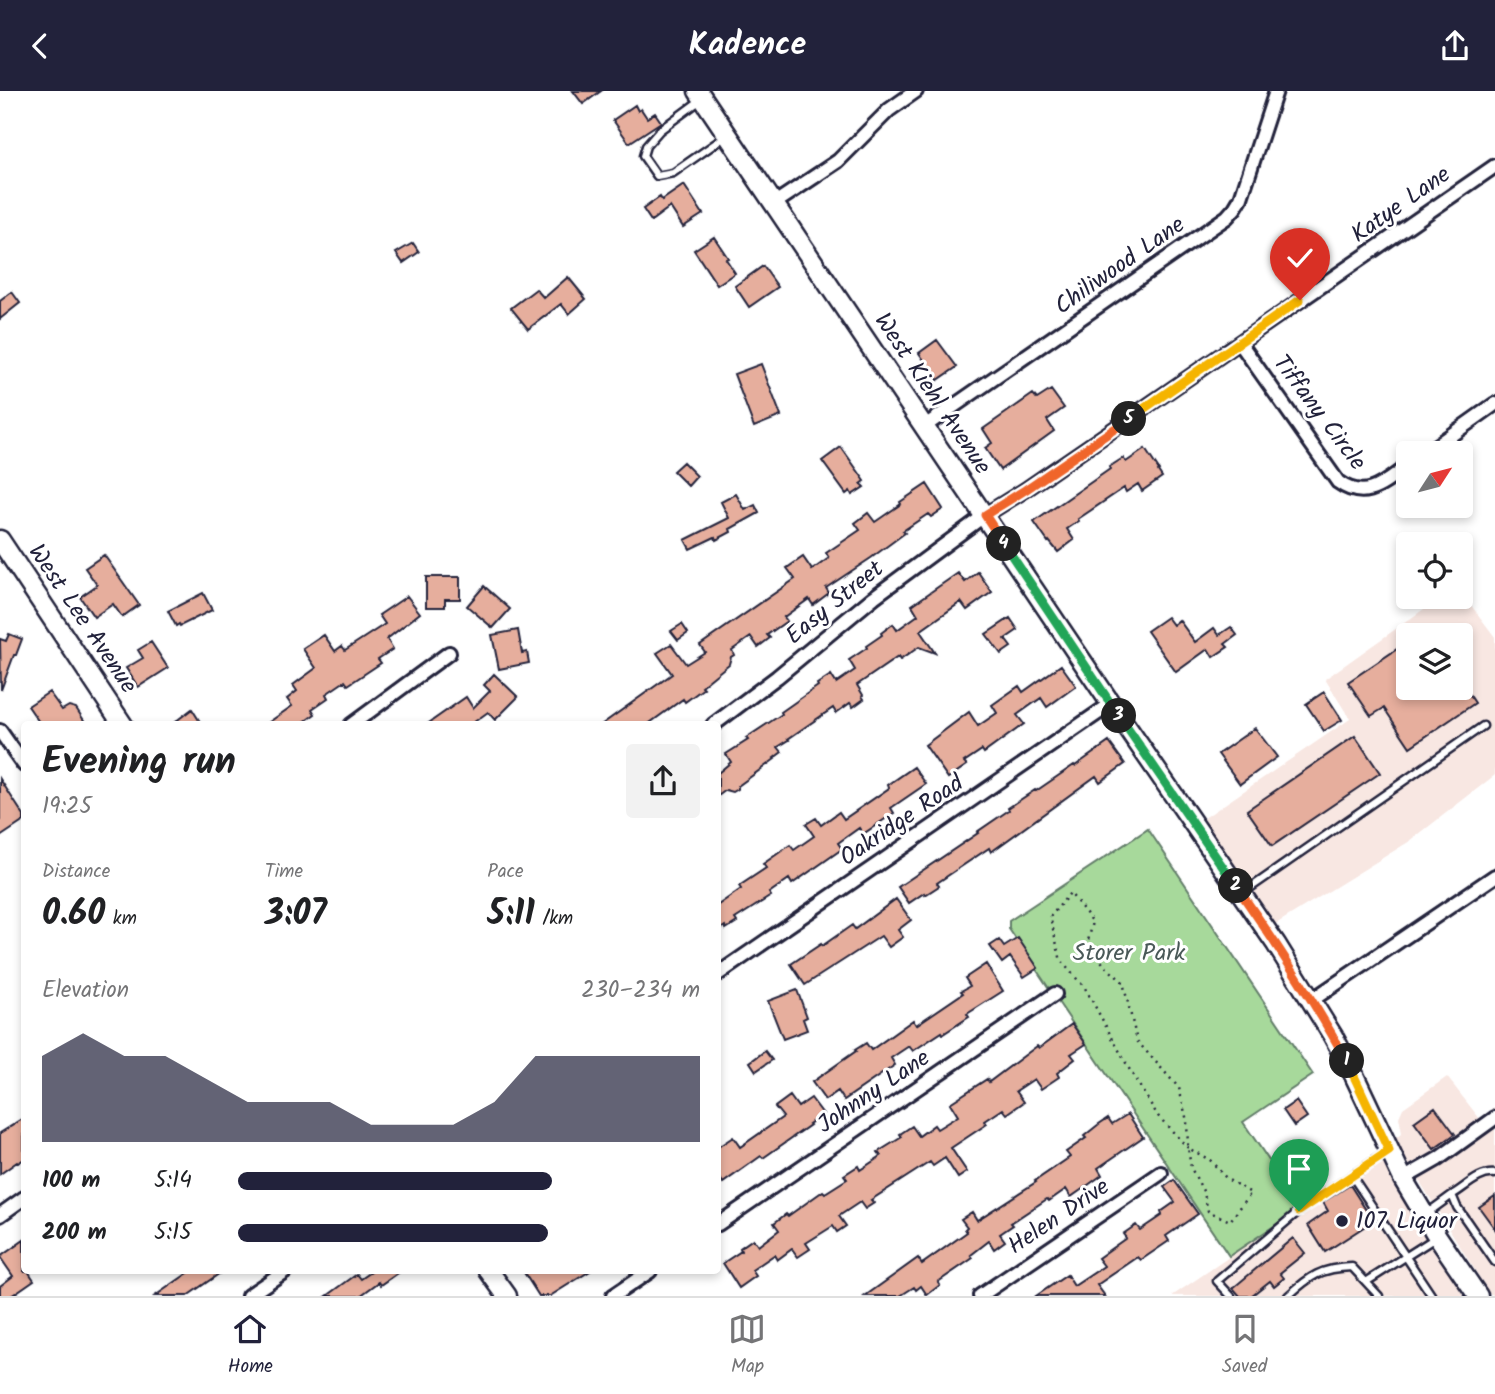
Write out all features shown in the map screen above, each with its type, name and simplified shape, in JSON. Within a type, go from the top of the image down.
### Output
[{"type":"street","points":[[775,203],[838,161],[889,110],[915,91]]},
{"type":"street","name":"Chiliwood Lane","points":[[925,426],[1227,217],[1241,198],[1276,91]]},
{"type":"street","name":"West Kiehl Avenue","points":[[701,95],[1312,1000],[1353,1073],[1403,1178],[1437,1236],[1478,1296]]},
{"type":"street","name":"Katye Lane","points":[[985,515],[1495,166]]},
{"type":"street","name":"Tiffany Circle","points":[[1240,343],[1338,482],[1359,492],[1370,490],[1396,473]]},
{"type":"street","points":[[1443,441],[1495,404]]},
{"type":"street","name":"Easy Street","points":[[718,721],[777,677],[874,597],[985,515]]},
{"type":"street","name":"West Lee Avenue","points":[[0,540],[120,721]]},
{"type":"street","points":[[356,721],[449,653]]},
{"type":"street","name":"Oakridge Road","points":[[721,972],[1111,704]]},
{"type":"street","points":[[0,731],[21,761]]},
{"type":"street","points":[[1312,1000],[1495,876]]},
{"type":"street","name":"Johnny Lane","points":[[721,1222],[1055,994]]},
{"type":"street","points":[[1403,1178],[1438,1159],[1495,1118]]},
{"type":"street","name":"Helen Drive","points":[[980,1296],[1161,1173]]},
{"type":"street","points":[[0,1215],[21,1200]]},
{"type":"street","points":[[248,1296],[281,1274]]},
{"type":"street","points":[[491,1274],[506,1296]]},
{"type":"street","points":[[613,1296],[646,1274]]},
{"type":"lane","points":[[701,95],[660,130],[646,146],[643,156],[657,176],[673,173],[729,135]]},
{"type":"lane","points":[[1242,894],[1483,726]]},
{"type":"lane","points":[[1231,1296],[1217,1281],[1299,1211],[1389,1151]]},
{"type":"lane","points":[[1425,1215],[1481,1175],[1495,1174]]},
{"type":"lane","points":[[1352,1176],[1432,1296]]},
{"type":"lane","points":[[1452,1195],[1457,1207],[1495,1262]]},
{"type":"lane","points":[[1366,1282],[1437,1236]]},
{"type":"lane","points":[[1288,1296],[1307,1279],[1332,1268],[1352,1267],[1379,1296]]},
{"type":"path","points":[[1188,1148],[1158,1116],[1084,988],[1061,961],[1050,917],[1070,893],[1093,922],[1088,941],[1104,965],[1123,982],[1137,1041],[1179,1088],[1187,1121],[1188,1148],[1191,1168],[1204,1193],[1208,1211],[1230,1221],[1251,1193],[1227,1179],[1210,1160],[1188,1148]]},
{"type":"shaded area","points":[[1473,608],[1495,637],[1495,775],[1410,841],[1266,930],[1194,825],[1350,719],[1325,679],[1396,629],[1396,700],[1473,700],[1473,623],[1404,623],[1424,609]]},
{"type":"shaded area","points":[[1447,1077],[1480,1119],[1495,1107],[1495,1296],[1489,1293],[1394,1140],[1402,1133],[1399,1117],[1403,1108]]},
{"type":"shaded area","points":[[1381,1159],[1464,1296],[1172,1296],[1301,1208]]},
{"type":"green space","name":"Storer Park","points":[[1148,829],[1313,1075],[1243,1122],[1301,1208],[1229,1256],[1009,929],[1009,921]]},
{"type":"building","points":[[573,91],[601,91],[583,104]]},
{"type":"building","points":[[635,105],[647,118],[655,113],[661,122],[629,143],[613,120]]},
{"type":"building","points":[[684,185],[703,214],[683,227],[670,207],[651,221],[643,209]]},
{"type":"building","points":[[714,237],[735,273],[717,285],[694,250]]},
{"type":"building","points":[[413,243],[419,252],[403,263],[396,253]]},
{"type":"building","points":[[763,266],[778,287],[749,307],[735,286]]},
{"type":"building","points":[[568,277],[586,299],[569,314],[561,304],[528,329],[511,308],[536,289],[544,298]]},
{"type":"building","points":[[12,292],[20,303],[0,319],[0,301]]},
{"type":"building","points":[[937,340],[957,367],[938,380],[919,353]]},
{"type":"building","points":[[761,364],[781,416],[754,427],[734,374]]},
{"type":"building","points":[[1051,390],[1064,408],[1047,420],[1054,431],[1000,470],[985,448],[992,443],[983,429],[1033,394],[1037,399]]},
{"type":"building","points":[[841,447],[865,481],[861,484],[864,487],[852,495],[850,491],[846,494],[822,461]]},
{"type":"building","points":[[1145,449],[1162,477],[1142,491],[1138,484],[1126,492],[1124,488],[1078,519],[1079,521],[1067,529],[1074,540],[1058,552],[1034,522],[1110,469],[1109,467],[1123,458],[1126,462]]},
{"type":"building","points":[[683,462],[697,476],[688,486],[673,471]]},
{"type":"building","points":[[927,484],[943,509],[931,517],[928,514],[903,531],[905,533],[826,588],[829,593],[813,605],[809,599],[784,617],[787,621],[767,635],[770,638],[758,647],[751,637],[732,650],[734,655],[729,664],[685,702],[683,699],[653,721],[607,721],[672,674],[657,653],[671,644],[686,664],[705,652],[700,645],[795,579],[787,568],[803,557],[812,570],[829,558],[826,553],[860,530],[855,523],[868,513],[875,522],[901,504],[900,502]]},
{"type":"building","points":[[736,494],[745,510],[755,505],[759,513],[716,540],[715,537],[690,549],[685,540],[729,518],[721,502]]},
{"type":"building","points":[[104,555],[139,605],[122,617],[113,604],[94,617],[80,597],[97,585],[85,568]]},
{"type":"building","points":[[978,572],[992,592],[967,610],[961,602],[920,631],[935,653],[919,647],[900,660],[898,657],[857,685],[864,699],[853,707],[850,703],[836,713],[833,708],[778,747],[782,752],[738,786],[738,789],[733,792],[726,790],[721,794],[721,770],[731,762],[726,754],[782,714],[781,712],[818,686],[817,684],[831,675],[836,683],[855,670],[849,660],[867,648],[866,646],[893,624],[897,630],[918,615],[912,605],[958,573],[965,582]]},
{"type":"building","points":[[426,577],[460,577],[460,599],[445,599],[445,607],[426,607]]},
{"type":"building","points":[[484,586],[510,609],[493,628],[467,606]]},
{"type":"building","points":[[203,593],[212,610],[176,626],[168,611]]},
{"type":"building","points":[[407,596],[420,613],[387,639],[393,649],[378,659],[381,663],[348,685],[345,681],[326,694],[328,698],[312,709],[315,714],[305,721],[271,721],[292,706],[287,699],[297,691],[293,685],[316,668],[303,649],[324,635],[335,651],[342,646],[345,650],[385,624],[379,615]]},
{"type":"building","points":[[1167,617],[1173,625],[1179,620],[1195,642],[1214,628],[1219,635],[1231,627],[1237,635],[1225,644],[1228,647],[1213,657],[1208,649],[1176,672],[1147,631]]},
{"type":"building","points":[[1010,618],[1018,630],[1005,639],[1011,647],[1001,654],[986,634]]},
{"type":"building","points":[[682,624],[688,633],[678,640],[671,631]]},
{"type":"building","points":[[518,630],[522,653],[527,652],[529,663],[499,669],[492,635]]},
{"type":"building","points":[[9,634],[22,639],[1,690],[0,639],[6,641]]},
{"type":"building","points":[[151,642],[168,668],[138,687],[126,668],[143,658],[138,650]]},
{"type":"building","points":[[1396,650],[1396,700],[1473,700],[1475,703],[1410,747],[1384,708],[1371,716],[1348,682]]},
{"type":"building","points":[[1061,665],[1076,686],[1047,707],[1041,698],[1017,715],[1024,724],[984,753],[982,750],[964,762],[967,765],[948,778],[925,745],[969,712],[978,726],[997,713],[992,705],[1019,686],[1023,692]]},
{"type":"building","points":[[494,674],[518,697],[495,720],[488,712],[476,721],[432,721],[466,697],[473,708],[490,691],[484,685]]},
{"type":"building","points":[[49,692],[62,710],[69,706],[76,708],[84,721],[38,721],[28,706]]},
{"type":"building","points":[[1324,692],[1342,720],[1324,731],[1306,704]]},
{"type":"building","points":[[192,709],[200,721],[176,721]]},
{"type":"building","points":[[1255,728],[1277,757],[1240,784],[1218,754]]},
{"type":"building","points":[[1355,736],[1380,773],[1272,846],[1247,810]]},
{"type":"building","points":[[1109,742],[1125,764],[1100,782],[1096,776],[991,852],[989,848],[937,883],[939,886],[909,903],[898,887],[978,833],[1009,810],[1008,808]]},
{"type":"building","points":[[914,767],[926,784],[891,808],[894,813],[863,834],[859,828],[838,843],[842,849],[792,884],[789,879],[769,893],[771,896],[735,919],[737,922],[726,929],[725,926],[721,929],[721,903],[741,889],[739,886],[766,868],[763,864],[790,845],[794,850],[814,836],[806,824],[816,818],[821,825],[839,812],[844,819],[889,788],[888,785]]},
{"type":"building","points":[[0,779],[21,811],[21,823],[0,837]]},
{"type":"building","points":[[896,899],[911,920],[898,930],[903,937],[889,947],[881,936],[805,985],[791,964],[852,925],[855,929]]},
{"type":"building","points":[[1018,938],[1038,968],[1024,977],[1010,957],[1002,963],[990,946],[999,940],[1004,947]]},
{"type":"building","points":[[986,964],[1003,991],[967,1014],[969,1017],[943,1034],[942,1032],[913,1051],[909,1046],[891,1058],[895,1065],[844,1100],[838,1091],[825,1100],[812,1082],[866,1043],[871,1050],[913,1020],[916,1025],[963,993],[961,991],[970,986],[965,978]]},
{"type":"building","points":[[797,990],[807,1017],[803,1019],[807,1030],[783,1039],[768,1001]]},
{"type":"building","points":[[1072,1024],[1086,1044],[1071,1054],[1075,1059],[1057,1073],[1059,1077],[1041,1089],[1034,1079],[1016,1091],[1024,1102],[1007,1114],[1003,1109],[985,1121],[987,1124],[951,1148],[967,1172],[958,1178],[945,1158],[933,1166],[930,1162],[871,1200],[874,1203],[865,1209],[860,1202],[839,1216],[846,1226],[837,1232],[833,1226],[806,1243],[810,1249],[798,1257],[792,1249],[777,1260],[774,1255],[752,1270],[756,1276],[739,1288],[723,1263],[741,1251],[740,1248],[753,1239],[758,1246],[779,1230],[774,1223],[823,1191],[825,1193],[847,1179],[844,1175],[858,1166],[860,1170],[881,1156],[878,1152],[902,1137],[900,1134],[912,1126],[919,1136],[934,1125],[937,1129],[958,1116],[950,1103],[987,1079],[989,1082]]},
{"type":"building","points":[[765,1051],[772,1060],[756,1071],[750,1062]]},
{"type":"building","points":[[790,1096],[798,1107],[811,1098],[823,1114],[763,1158],[761,1156],[723,1183],[721,1145],[733,1137],[740,1147],[783,1117],[775,1107]]},
{"type":"building","points":[[1296,1101],[1307,1117],[1294,1126],[1283,1110]]},
{"type":"building","points":[[1435,1107],[1455,1134],[1434,1149],[1414,1122]]},
{"type":"building","points":[[1128,1114],[1143,1137],[1098,1168],[1102,1175],[1071,1197],[1066,1189],[1011,1223],[1013,1225],[1000,1234],[1005,1241],[994,1249],[989,1241],[971,1255],[973,1258],[938,1282],[940,1285],[927,1295],[921,1286],[916,1290],[914,1287],[900,1296],[865,1296],[918,1258],[922,1264],[967,1232],[961,1219],[972,1212],[977,1220],[1070,1157],[1066,1152],[1086,1138],[1084,1136],[1099,1124],[1108,1118],[1112,1124]]},
{"type":"building","points":[[21,1120],[21,1161],[0,1174],[0,1133]]},
{"type":"building","points":[[1174,1180],[1198,1214],[1166,1236],[1169,1241],[1141,1260],[1138,1257],[1097,1285],[1105,1296],[1036,1296],[1067,1275],[1074,1286],[1104,1266],[1098,1258],[1126,1238],[1123,1234],[1136,1225],[1140,1230],[1175,1202],[1164,1187]]},
{"type":"building","points":[[1350,1185],[1373,1221],[1325,1252],[1308,1225],[1328,1211],[1323,1202]]},
{"type":"building","points":[[1495,1196],[1495,1229],[1479,1207]]},
{"type":"building","points":[[1293,1238],[1305,1253],[1280,1273],[1284,1278],[1274,1286],[1270,1281],[1251,1296],[1240,1296],[1233,1288]]},
{"type":"building","points":[[21,1242],[21,1274],[30,1274],[34,1280],[11,1296],[0,1296],[0,1286],[13,1276],[0,1257]]},
{"type":"building","points":[[187,1274],[219,1274],[187,1296],[155,1296]]},
{"type":"building","points":[[357,1274],[361,1279],[368,1274],[397,1274],[381,1285],[379,1282],[360,1296],[327,1296]]},
{"type":"building","points":[[525,1274],[585,1274],[550,1296],[539,1296]]},
{"type":"place","name":"107 Liquor","points":[[1342,1221]]},
{"type":"route","points":[[1299,1211],[1389,1151],[1353,1073],[1312,1000],[985,515],[1300,300]]}]
